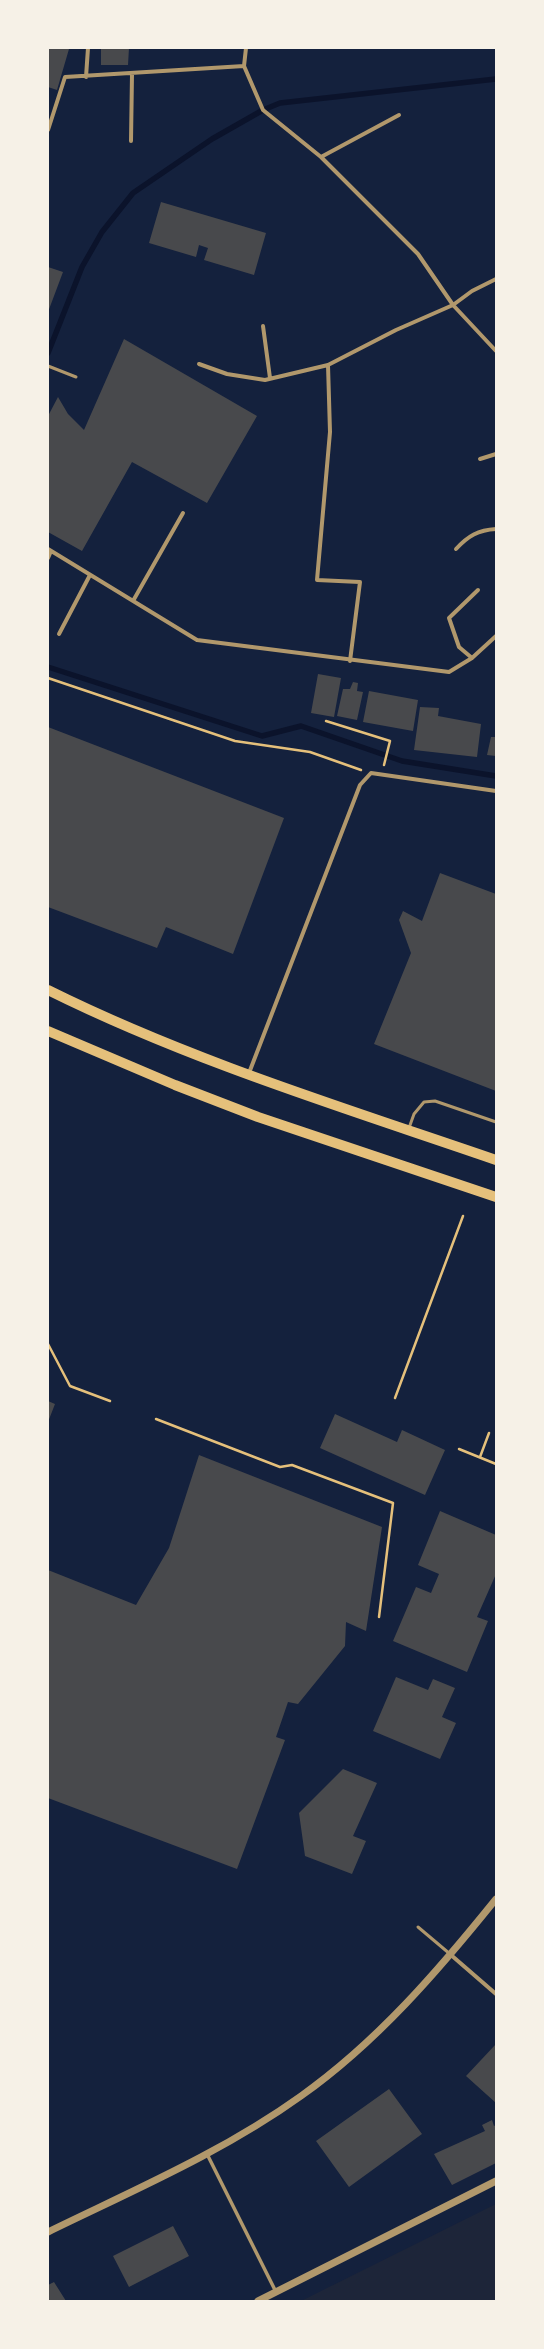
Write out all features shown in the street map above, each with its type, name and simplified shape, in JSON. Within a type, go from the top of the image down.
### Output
[{"type":"main road","points":[[48,990],[152,1036],[248,1075],[496,1160]]},
{"type":"main road","points":[[48,1031],[175,1085],[258,1117],[496,1197]]},
{"type":"street","points":[[86,77],[88,48]]},
{"type":"street","points":[[246,48],[244,66],[263,110],[321,157],[418,254],[453,305],[496,351]]},
{"type":"street","points":[[48,130],[65,77],[86,77],[244,66]]},
{"type":"street","points":[[131,141],[132,74]]},
{"type":"street","points":[[321,157],[399,114]]},
{"type":"street","points":[[199,364],[227,374],[265,380],[328,365],[396,330],[453,305],[472,291],[496,280]]},
{"type":"street","points":[[263,326],[270,378]]},
{"type":"street","points":[[328,365],[330,432],[317,580],[360,582],[350,661]]},
{"type":"street","points":[[480,459],[496,454]]},
{"type":"street","points":[[133,601],[183,513]]},
{"type":"street","points":[[456,549],[466,538],[481,530],[496,529]]},
{"type":"street","points":[[48,558],[50,550],[197,640],[350,661],[449,672],[472,658],[496,636]]},
{"type":"street","points":[[58,634],[90,575]]},
{"type":"street","points":[[472,658],[459,647],[449,618],[478,590]]},
{"type":"street","points":[[248,1075],[360,785],[370,773],[496,791]]},
{"type":"street","points":[[48,2232],[207,2154],[269,2117],[343,2063],[374,2037],[451,1955],[496,1899]]},
{"type":"street","points":[[451,1955],[496,1994]]},
{"type":"street","points":[[207,2154],[276,2292]]},
{"type":"street","points":[[258,2301],[496,2181]]},
{"type":"lane","points":[[48,366],[76,377]]},
{"type":"lane","points":[[408,1130],[414,1114],[424,1102],[435,1101],[496,1122]]},
{"type":"lane","points":[[418,1927],[451,1955]]},
{"type":"path","points":[[48,678],[236,741],[310,752],[370,773]]},
{"type":"path","points":[[326,721],[390,741],[383,768]]},
{"type":"path","points":[[395,1398],[463,1216]]},
{"type":"path","points":[[48,1344],[70,1386],[110,1401]]},
{"type":"path","points":[[156,1419],[280,1467],[292,1465],[393,1503],[379,1617]]},
{"type":"path","points":[[480,1457],[489,1433]]},
{"type":"path","points":[[459,1449],[496,1464]]},
{"type":"shaded area","points":[[496,2204],[496,2301],[301,2301]]},
{"type":"building","points":[[48,48],[69,49],[57,90],[48,87]]},
{"type":"building","points":[[101,48],[129,48],[128,65],[101,65]]},
{"type":"building","points":[[161,202],[266,233],[254,275],[204,260],[208,248],[199,245],[196,257],[149,243]]},
{"type":"building","points":[[48,267],[63,272],[48,312]]},
{"type":"building","points":[[124,339],[257,416],[207,503],[132,462],[82,551],[48,532],[48,416],[58,397],[68,414],[84,430]]},
{"type":"building","points":[[318,674],[341,678],[334,717],[311,713]]},
{"type":"building","points":[[353,682],[358,683],[357,691],[363,692],[357,720],[337,716],[343,689],[350,689]]},
{"type":"building","points":[[369,691],[418,700],[413,731],[363,722]]},
{"type":"building","points":[[420,707],[439,708],[438,716],[481,724],[477,757],[414,750]]},
{"type":"building","points":[[48,727],[284,818],[233,954],[166,927],[157,948],[48,907]]},
{"type":"building","points":[[491,737],[496,737],[496,756],[487,755]]},
{"type":"building","points":[[440,873],[496,894],[496,1091],[374,1044],[411,953],[399,920],[403,911],[422,921]]},
{"type":"building","points":[[48,1401],[55,1404],[48,1422]]},
{"type":"building","points":[[335,1414],[397,1442],[402,1430],[445,1450],[425,1495],[320,1448]]},
{"type":"building","points":[[199,1455],[382,1527],[366,1631],[346,1622],[345,1646],[298,1704],[288,1702],[276,1737],[285,1740],[237,1869],[48,1798],[48,1570],[136,1605],[169,1548]]},
{"type":"building","points":[[440,1511],[496,1535],[496,1574],[477,1617],[488,1621],[467,1672],[393,1641],[416,1587],[431,1593],[439,1574],[418,1565]]},
{"type":"building","points":[[396,1677],[428,1690],[433,1679],[455,1688],[442,1717],[456,1723],[440,1759],[373,1731]]},
{"type":"building","points":[[343,1769],[377,1783],[353,1836],[366,1841],[352,1874],[305,1856],[299,1813]]},
{"type":"building","points":[[496,2044],[496,2103],[466,2076]]},
{"type":"building","points":[[389,2089],[422,2134],[349,2187],[316,2141]]},
{"type":"building","points":[[492,2120],[494,2126],[496,2125],[496,2163],[452,2185],[434,2154],[485,2131],[482,2125]]},
{"type":"building","points":[[173,2226],[189,2256],[129,2287],[113,2256]]},
{"type":"building","points":[[54,2282],[66,2301],[48,2301],[48,2285]]},
{"type":"waterway","points":[[48,353],[82,267],[102,232],[133,193],[212,139],[263,110],[280,103],[496,79]]},
{"type":"waterway","points":[[48,667],[262,736],[301,726],[402,761],[496,776]]}]
